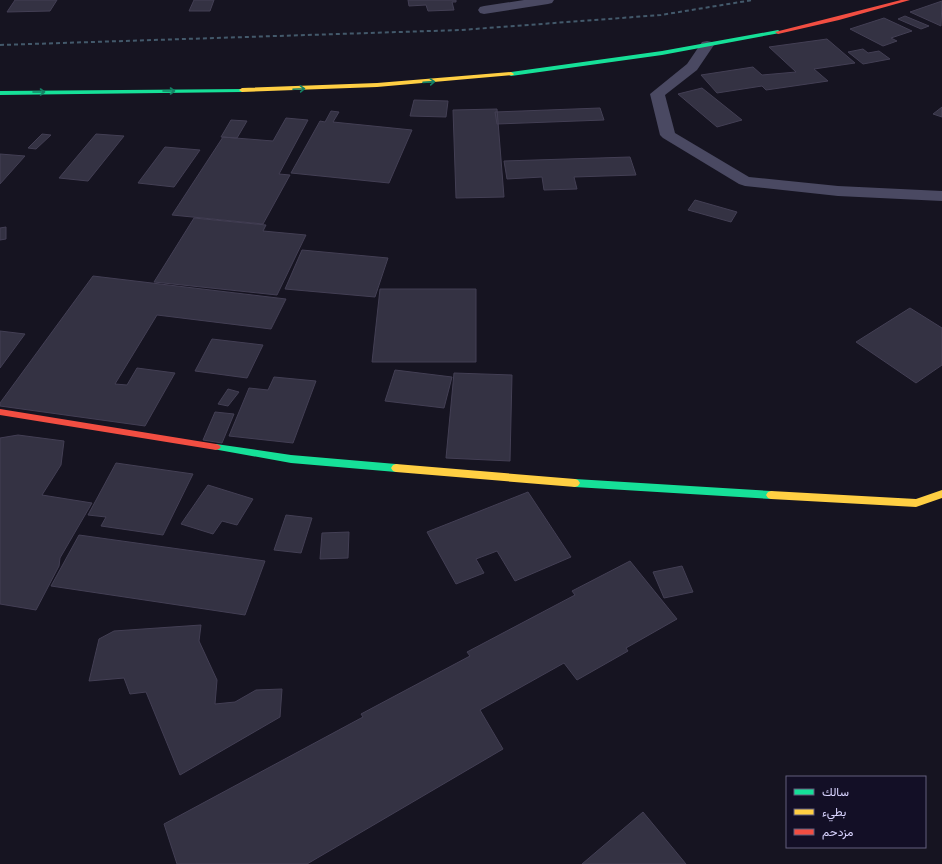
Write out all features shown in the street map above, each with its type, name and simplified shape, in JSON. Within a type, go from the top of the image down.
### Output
[{"type":"main road","points":[[0,93],[263,90],[438,81],[600,64],[806,27],[907,0]]},
{"type":"main road","points":[[512,64],[608,53],[724,35],[767,27],[832,11]]},
{"type":"main road","points":[[403,74],[473,68]]},
{"type":"main road","points":[[274,79],[335,77]]},
{"type":"main road","points":[[189,81],[220,81]]},
{"type":"main road","points":[[0,412],[307,461],[608,486],[916,503],[942,494]]},
{"type":"street","points":[[484,10],[548,0]]},
{"type":"street","points":[[707,45],[692,67],[657,94],[668,134],[745,181],[838,191],[942,196]]},
{"type":"building","points":[[15,0],[57,0],[50,11],[7,12]]},
{"type":"building","points":[[194,0],[214,0],[210,11],[189,11]]},
{"type":"building","points":[[408,0],[456,0],[456,2],[452,2],[454,10],[428,11],[426,5],[409,6]]},
{"type":"building","points":[[942,1],[941,26],[910,12]]},
{"type":"building","points":[[905,16],[929,26],[921,29],[898,19]]},
{"type":"building","points":[[884,18],[912,31],[891,38],[897,41],[883,46],[850,29]]},
{"type":"building","points":[[827,39],[855,63],[814,69],[828,81],[766,90],[762,86],[717,93],[701,75],[753,67],[762,75],[796,72],[769,47]]},
{"type":"building","points":[[863,49],[868,53],[879,51],[890,59],[863,64],[848,52]]},
{"type":"building","points":[[702,88],[742,120],[717,127],[678,94]]},
{"type":"building","points":[[414,100],[448,101],[446,117],[410,116]]},
{"type":"building","points":[[942,107],[942,117],[933,114]]},
{"type":"building","points":[[600,108],[604,120],[497,124],[495,112]]},
{"type":"building","points":[[497,109],[504,197],[456,198],[453,110]]},
{"type":"building","points":[[331,111],[339,112],[333,122],[412,130],[389,183],[291,173],[320,121],[325,122]]},
{"type":"building","points":[[286,118],[308,120],[279,174],[290,175],[263,224],[172,215],[223,137],[273,141]]},
{"type":"building","points":[[231,120],[247,121],[237,138],[221,137]]},
{"type":"building","points":[[42,134],[51,135],[36,149],[28,148]]},
{"type":"building","points":[[96,134],[124,136],[88,181],[59,178]]},
{"type":"building","points":[[165,147],[200,150],[174,187],[138,183]]},
{"type":"building","points":[[0,154],[25,156],[0,184]]},
{"type":"building","points":[[630,157],[636,175],[574,177],[577,189],[544,190],[542,177],[507,179],[504,161]]},
{"type":"building","points":[[695,200],[737,212],[731,222],[688,210]]},
{"type":"building","points":[[194,218],[266,225],[263,231],[306,235],[277,295],[154,282]]},
{"type":"building","points":[[6,227],[6,239],[0,240],[0,228]]},
{"type":"building","points":[[302,250],[388,258],[375,297],[285,289]]},
{"type":"building","points":[[93,276],[286,299],[271,329],[157,315],[115,384],[127,385],[137,368],[175,373],[145,426],[0,406],[0,403]]},
{"type":"building","points":[[380,289],[476,289],[476,362],[372,362]]},
{"type":"building","points":[[910,308],[942,328],[942,365],[916,383],[856,342]]},
{"type":"building","points":[[0,331],[25,334],[0,368]]},
{"type":"building","points":[[212,339],[263,345],[247,378],[195,371]]},
{"type":"building","points":[[395,370],[452,377],[444,408],[385,401]]},
{"type":"building","points":[[454,373],[512,375],[510,461],[446,458]]},
{"type":"building","points":[[274,377],[316,381],[293,443],[229,436],[249,388],[268,390]]},
{"type":"building","points":[[228,389],[239,392],[228,406],[218,404]]},
{"type":"building","points":[[215,412],[234,414],[222,443],[203,440]]},
{"type":"building","points":[[18,435],[64,441],[61,465],[42,495],[92,503],[60,558],[59,566],[36,610],[0,604],[0,438]]},
{"type":"building","points":[[116,463],[193,474],[163,535],[101,526],[106,517],[88,515]]},
{"type":"building","points":[[208,485],[253,499],[237,525],[222,521],[213,534],[181,524]]},
{"type":"building","points":[[528,492],[571,557],[515,581],[497,551],[476,559],[484,573],[456,584],[427,532]]},
{"type":"building","points":[[286,515],[312,518],[301,553],[274,550]]},
{"type":"building","points":[[349,532],[348,558],[320,559],[322,533]]},
{"type":"building","points":[[79,535],[265,561],[245,615],[51,586]]},
{"type":"building","points":[[630,561],[677,619],[626,648],[628,651],[577,680],[564,663],[480,710],[503,749],[307,864],[177,864],[164,824],[363,717],[361,714],[470,656],[467,652],[575,595],[572,591]]},
{"type":"building","points":[[682,566],[693,592],[664,598],[653,572]]},
{"type":"building","points":[[201,625],[199,641],[217,680],[215,704],[235,702],[256,690],[282,689],[280,717],[180,775],[146,692],[130,694],[124,678],[89,681],[99,639],[114,631]]},
{"type":"building","points":[[643,812],[686,864],[582,864]]},
{"type":"railway","points":[[0,45],[461,30],[661,15],[753,0]]},
{"type":"traffic: fast","points":[[511,74],[662,53],[778,32]]},
{"type":"traffic: fast","points":[[0,93],[242,90]]},
{"type":"traffic: fast","points":[[216,447],[291,459],[396,468]]},
{"type":"traffic: fast","points":[[575,483],[771,495]]},
{"type":"traffic: slow","points":[[242,90],[377,85],[511,74]]},
{"type":"traffic: slow","points":[[396,468],[575,483]]},
{"type":"traffic: slow","points":[[771,495],[916,503],[942,494]]},
{"type":"traffic: jam","points":[[778,32],[837,19],[907,0]]},
{"type":"traffic: jam","points":[[0,412],[216,447]]}]
